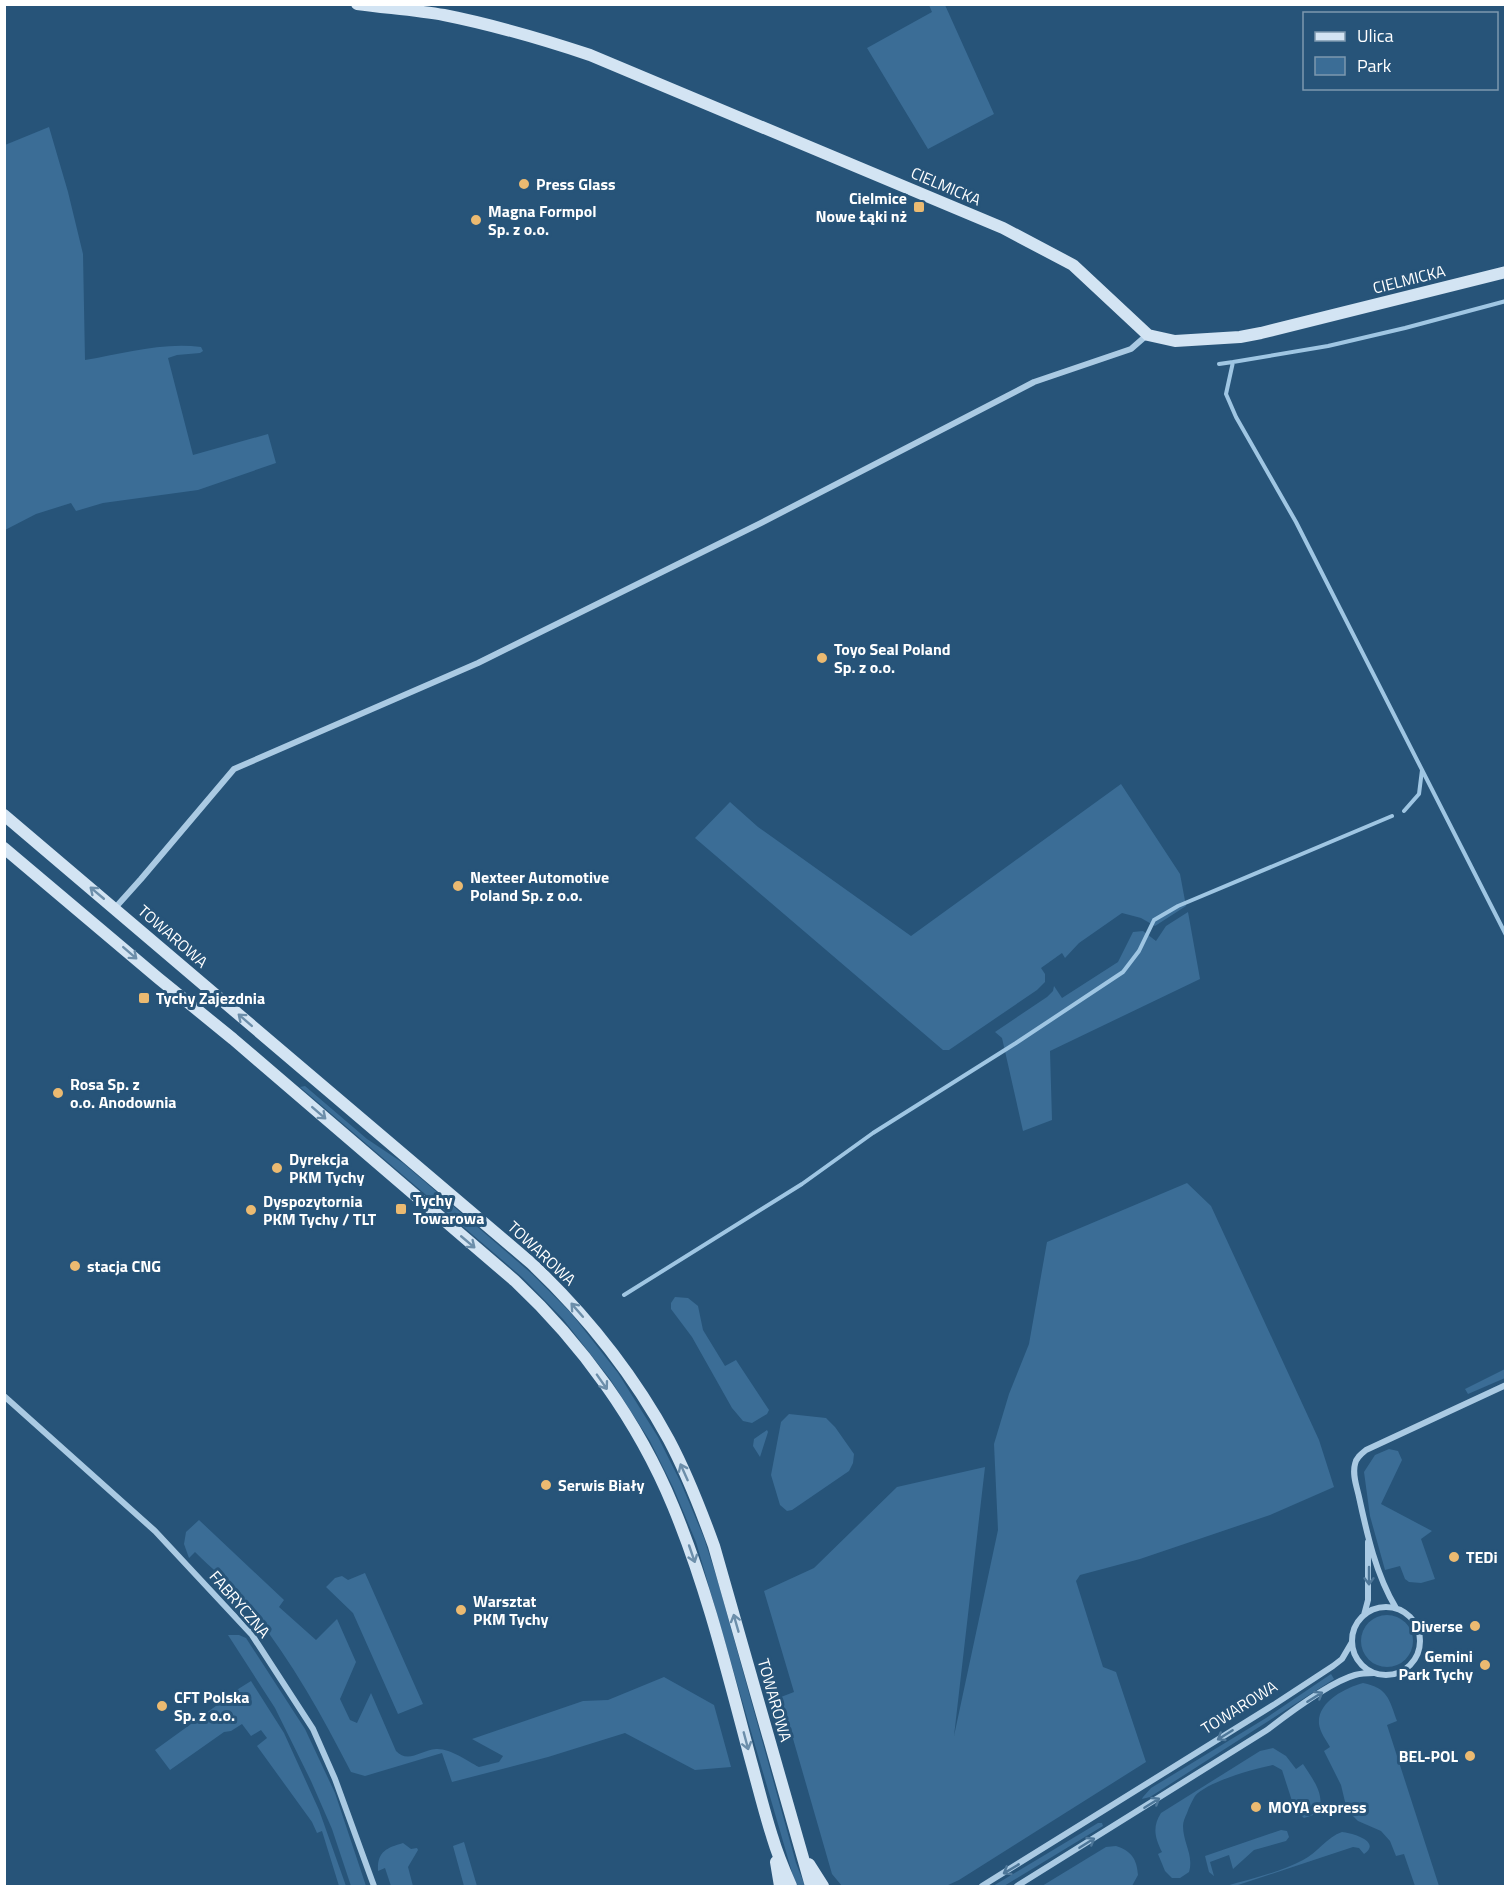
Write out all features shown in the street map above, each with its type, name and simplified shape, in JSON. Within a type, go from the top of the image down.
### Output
[{"type":"street","name":"CIELMICKA","points":[[357,4],[397,7],[471,21],[590,55],[1003,228],[1073,265],[1148,334],[1175,341],[1240,337],[1506,272]]},
{"type":"street","points":[[115,908],[234,769],[478,663],[761,523],[1035,382],[1131,349],[1148,334]]},
{"type":"street","name":"TOWAROWA","points":[[4,815],[538,1269],[587,1322],[652,1411],[682,1468],[714,1546],[810,1887]]},
{"type":"street","points":[[4,848],[275,1075],[533,1298],[579,1350],[624,1413],[647,1451],[662,1480],[694,1561],[771,1834],[790,1887]]},
{"type":"street","points":[[275,1075],[290,1058]]},
{"type":"street","points":[[1396,1608],[1388,1595],[1368,1536],[1355,1476],[1355,1464],[1359,1455],[1506,1385]]},
{"type":"street","name":"FABRYCZNA","points":[[4,1396],[155,1531],[252,1635],[313,1728],[336,1779],[374,1887]]},
{"type":"street","points":[[1363,1616],[1368,1600],[1368,1536]]},
{"type":"street","points":[[1380,1608],[1396,1608],[1415,1622],[1420,1639],[1416,1659],[1405,1670],[1390,1675],[1374,1673],[1362,1665],[1356,1657],[1352,1642],[1356,1624],[1363,1616],[1380,1608]]},
{"type":"street","name":"TOWAROWA","points":[[982,1887],[1324,1672],[1342,1659],[1352,1642]]},
{"type":"street","name":"TOWAROWA","points":[[1017,1887],[1258,1736],[1287,1714],[1342,1680],[1362,1673],[1374,1673]]},
{"type":"street","points":[[771,1834],[780,1887]]},
{"type":"street","points":[[799,1844],[823,1887]]},
{"type":"green space","points":[[929,5],[945,5],[994,114],[928,149],[867,48],[932,12]]},
{"type":"green space","points":[[49,127],[83,254],[85,360],[157,347],[201,347],[203,351],[200,353],[168,358],[193,455],[268,434],[276,463],[198,490],[103,503],[76,511],[71,503],[36,514],[5,530],[5,145]]},
{"type":"green space","points":[[1121,784],[1180,874],[1186,906],[1155,926],[1141,918],[1122,913],[1079,943],[1065,958],[1062,953],[1041,968],[1045,974],[1045,982],[1037,990],[949,1050],[943,1050],[695,838],[730,802],[758,827],[911,936]]},
{"type":"green space","points":[[1188,912],[1200,979],[1050,1051],[1052,1120],[1023,1131],[1002,1038],[995,1032],[1047,997],[1053,991],[1054,986],[1062,998],[1118,962],[1133,932],[1143,931],[1156,941],[1166,926]]},
{"type":"green space","points":[[305,1086],[367,1139],[403,1163],[532,1274],[571,1313],[618,1373],[658,1437],[681,1483],[704,1538],[796,1863],[805,1886],[796,1886],[696,1542],[673,1487],[650,1441],[610,1379],[563,1319],[523,1278],[300,1087]]},
{"type":"green space","points":[[1187,1183],[1211,1206],[1319,1440],[1334,1487],[1270,1515],[1140,1559],[1080,1575],[1076,1581],[1103,1667],[1116,1672],[1146,1762],[946,1886],[842,1886],[832,1874],[781,1697],[794,1692],[764,1591],[814,1568],[897,1487],[985,1467],[954,1736],[998,1530],[994,1444],[1009,1394],[1029,1344],[1047,1242]]},
{"type":"green space","points":[[675,1297],[688,1298],[698,1306],[703,1330],[725,1366],[736,1360],[769,1410],[767,1414],[752,1423],[743,1421],[732,1408],[692,1337],[671,1309],[671,1303]]},
{"type":"green space","points":[[1505,1369],[1505,1378],[1468,1394],[1465,1389]]},
{"type":"green space","points":[[789,1414],[826,1418],[854,1454],[849,1471],[792,1510],[787,1511],[780,1505],[771,1475],[781,1422]]},
{"type":"green space","points":[[767,1430],[760,1457],[753,1446],[754,1439]]},
{"type":"green space","points":[[1389,1449],[1398,1451],[1402,1460],[1381,1504],[1432,1531],[1421,1539],[1435,1579],[1421,1583],[1409,1582],[1405,1579],[1400,1566],[1385,1570],[1370,1516],[1364,1472],[1375,1455]]},
{"type":"green space","points":[[199,1520],[284,1600],[279,1607],[316,1640],[337,1619],[356,1662],[340,1699],[350,1720],[357,1723],[371,1693],[396,1751],[401,1755],[410,1756],[441,1749],[479,1767],[499,1762],[503,1756],[472,1739],[583,1701],[608,1700],[664,1677],[714,1705],[731,1767],[695,1770],[625,1733],[548,1757],[452,1782],[442,1753],[365,1776],[351,1772],[302,1683],[260,1621],[233,1588],[195,1552],[189,1558],[184,1544],[186,1532]]},
{"type":"green space","points":[[365,1573],[423,1704],[398,1714],[353,1613],[326,1587],[335,1578],[342,1576],[348,1580]]},
{"type":"green space","points":[[1382,1615],[1392,1615],[1406,1622],[1413,1641],[1406,1660],[1392,1667],[1382,1667],[1372,1663],[1365,1656],[1361,1646],[1361,1636],[1365,1626],[1372,1619]]},
{"type":"green space","points":[[228,1635],[239,1635],[246,1638],[305,1729],[335,1793],[366,1886],[351,1886],[332,1829],[311,1781],[275,1708]]},
{"type":"green space","points":[[1331,1674],[1334,1679],[1150,1797],[1142,1799],[1151,1788],[1266,1718]]},
{"type":"green space","points":[[251,1681],[284,1733],[319,1810],[346,1886],[339,1886],[322,1831],[317,1833],[312,1822],[257,1746],[267,1738],[261,1730],[251,1736],[242,1724],[231,1731],[224,1732],[170,1770],[155,1750],[220,1703],[219,1701]]},
{"type":"green space","points":[[1363,1683],[1383,1691],[1392,1706],[1397,1721],[1387,1725],[1439,1886],[1415,1886],[1404,1854],[1396,1856],[1390,1841],[1381,1831],[1358,1821],[1351,1814],[1346,1806],[1341,1785],[1324,1751],[1330,1747],[1319,1724],[1322,1709],[1341,1692]]},
{"type":"green space","points":[[1273,1748],[1286,1756],[1296,1769],[1303,1764],[1319,1793],[1319,1813],[1304,1818],[1300,1814],[1292,1801],[1282,1770],[1273,1765],[1220,1781],[1201,1791],[1192,1802],[1183,1826],[1190,1860],[1189,1872],[1180,1878],[1172,1878],[1165,1871],[1158,1854],[1162,1852],[1156,1837],[1156,1828],[1161,1813],[1260,1751]]},
{"type":"green space","points":[[1098,1823],[1102,1823],[1103,1826],[1004,1886],[993,1886]]},
{"type":"green space","points":[[1281,1830],[1287,1831],[1289,1837],[1286,1841],[1254,1850],[1233,1869],[1229,1855],[1210,1862],[1214,1876],[1209,1872],[1205,1856]]},
{"type":"green space","points":[[1342,1832],[1364,1839],[1370,1846],[1369,1850],[1364,1854],[1359,1848],[1353,1847],[1235,1886],[1226,1886],[1266,1875],[1294,1864],[1308,1857]]},
{"type":"green space","points":[[464,1842],[477,1886],[464,1886],[453,1846]]},
{"type":"green space","points":[[403,1843],[411,1849],[417,1848],[418,1850],[408,1867],[413,1886],[391,1886],[385,1868],[378,1871],[379,1859],[387,1849]]},
{"type":"green space","points":[[1116,1846],[1130,1853],[1135,1861],[1138,1875],[1132,1886],[1042,1886],[1106,1847]]},
{"type":"waterway","points":[[1506,301],[1328,346],[1233,362],[1226,394],[1236,417],[1296,522],[1506,935]]},
{"type":"waterway","points":[[1219,364],[1233,362]]},
{"type":"waterway","points":[[1404,811],[1419,794],[1422,770]]},
{"type":"waterway","points":[[624,1295],[802,1184],[873,1133],[1123,972],[1139,951],[1154,920],[1178,906],[1392,816]]},
{"type":"place","name":"Press Glass","points":[[524,184]]},
{"type":"place","name":"Cielmice Nowe Łąki nż","points":[[919,207]]},
{"type":"place","name":"Magna Formpol Sp. z o.o.","points":[[476,220]]},
{"type":"place","name":"Toyo Seal Poland Sp. z o.o.","points":[[822,658]]},
{"type":"place","name":"Nexteer Automotive Poland Sp. z o.o.","points":[[458,886]]},
{"type":"place","name":"Tychy Zajezdnia","points":[[144,998]]},
{"type":"place","name":"Rosa Sp. z o.o. Anodownia","points":[[58,1093]]},
{"type":"place","name":"Dyrekcja PKM Tychy","points":[[277,1168]]},
{"type":"place","name":"Tychy Towarowa","points":[[401,1209]]},
{"type":"place","name":"Dyspozytornia PKM Tychy / TLT","points":[[251,1210]]},
{"type":"place","name":"stacja CNG","points":[[75,1266]]},
{"type":"place","name":"Serwis Biały","points":[[546,1485]]},
{"type":"place","name":"TEDi","points":[[1454,1557]]},
{"type":"place","name":"Warsztat PKM Tychy","points":[[461,1610]]},
{"type":"place","name":"Diverse","points":[[1475,1626]]},
{"type":"place","name":"Gemini Park Tychy","points":[[1485,1665]]},
{"type":"place","name":"CFT Polska Sp. z o.o.","points":[[162,1706]]},
{"type":"place","name":"BEL-POL","points":[[1470,1756]]},
{"type":"place","name":"MOYA express","points":[[1256,1807]]}]
